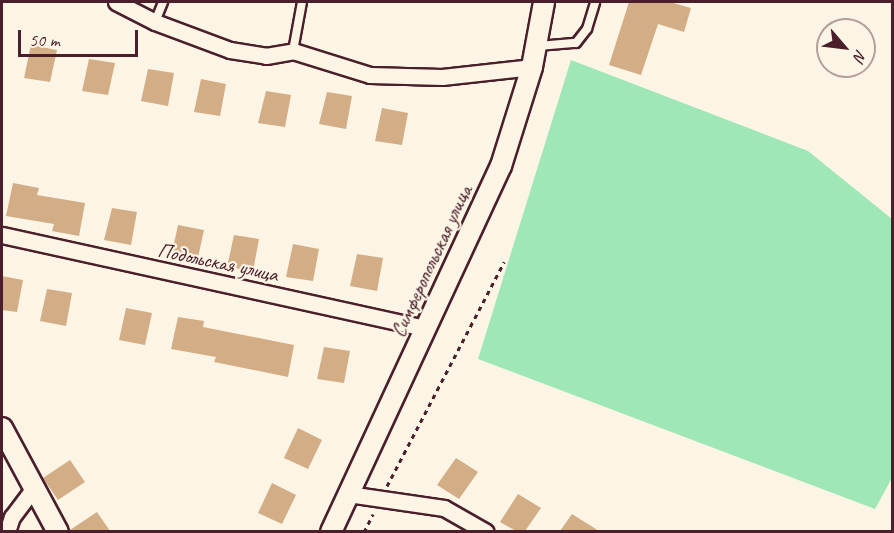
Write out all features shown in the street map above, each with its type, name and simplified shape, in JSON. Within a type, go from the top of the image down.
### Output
[{"type":"street","points":[[116,2],[155,22],[230,50],[266,56],[293,51],[370,75],[442,77],[531,67]]},
{"type":"street","name":"Симферопольская улица","points":[[331,531],[501,166],[531,67],[544,2]]},
{"type":"street","name":"Подольская улица","points":[[2,235],[426,328]]},
{"type":"street","points":[[2,428],[33,489],[58,531]]},
{"type":"street","points":[[8,531],[12,517],[33,489]]},
{"type":"street","points":[[348,494],[444,508],[486,531]]},
{"type":"lane","points":[[155,22],[163,2]]},
{"type":"lane","points":[[293,51],[302,2]]},
{"type":"lane","points":[[536,46],[576,43],[587,29],[595,2]]},
{"type":"path","points":[[364,531],[504,262]]},
{"type":"green space","points":[[571,60],[808,151],[892,219],[892,478],[875,509],[478,359]]},
{"type":"building","points":[[629,2],[670,2],[691,8],[684,32],[658,24],[641,75],[609,65]]},
{"type":"building","points":[[31,45],[57,50],[50,82],[24,78]]},
{"type":"building","points":[[89,59],[115,63],[108,95],[82,91]]},
{"type":"building","points":[[148,69],[174,73],[168,106],[141,101]]},
{"type":"building","points":[[201,79],[226,84],[220,116],[194,112]]},
{"type":"building","points":[[266,91],[291,95],[285,127],[258,123]]},
{"type":"building","points":[[327,92],[352,96],[346,129],[319,124]]},
{"type":"building","points":[[382,108],[408,113],[402,145],[375,141]]},
{"type":"building","points":[[13,183],[39,188],[37,195],[85,203],[79,236],[52,231],[54,224],[6,216]]},
{"type":"building","points":[[112,208],[137,212],[131,245],[104,240]]},
{"type":"building","points":[[178,225],[204,230],[197,262],[171,257]]},
{"type":"building","points":[[234,235],[259,239],[253,271],[227,267]]},
{"type":"building","points":[[293,244],[319,249],[313,281],[286,277]]},
{"type":"building","points":[[357,254],[383,258],[377,291],[350,286]]},
{"type":"building","points":[[2,276],[23,280],[17,312],[2,310]]},
{"type":"building","points":[[47,289],[72,293],[66,326],[40,321]]},
{"type":"building","points":[[126,308],[152,313],[145,345],[119,340]]},
{"type":"building","points":[[178,317],[204,321],[203,327],[294,345],[288,377],[214,362],[216,357],[171,349]]},
{"type":"building","points":[[324,347],[350,351],[344,383],[317,379]]},
{"type":"building","points":[[298,428],[322,440],[308,469],[284,458]]},
{"type":"building","points":[[456,458],[478,472],[459,499],[437,485]]},
{"type":"building","points":[[70,460],[85,482],[58,500],[43,478]]},
{"type":"building","points":[[272,483],[296,495],[282,524],[258,513]]},
{"type":"building","points":[[518,494],[541,508],[525,531],[516,531],[500,522]]},
{"type":"building","points":[[97,512],[110,531],[70,531],[70,530]]},
{"type":"building","points":[[572,514],[599,531],[560,531]]}]
